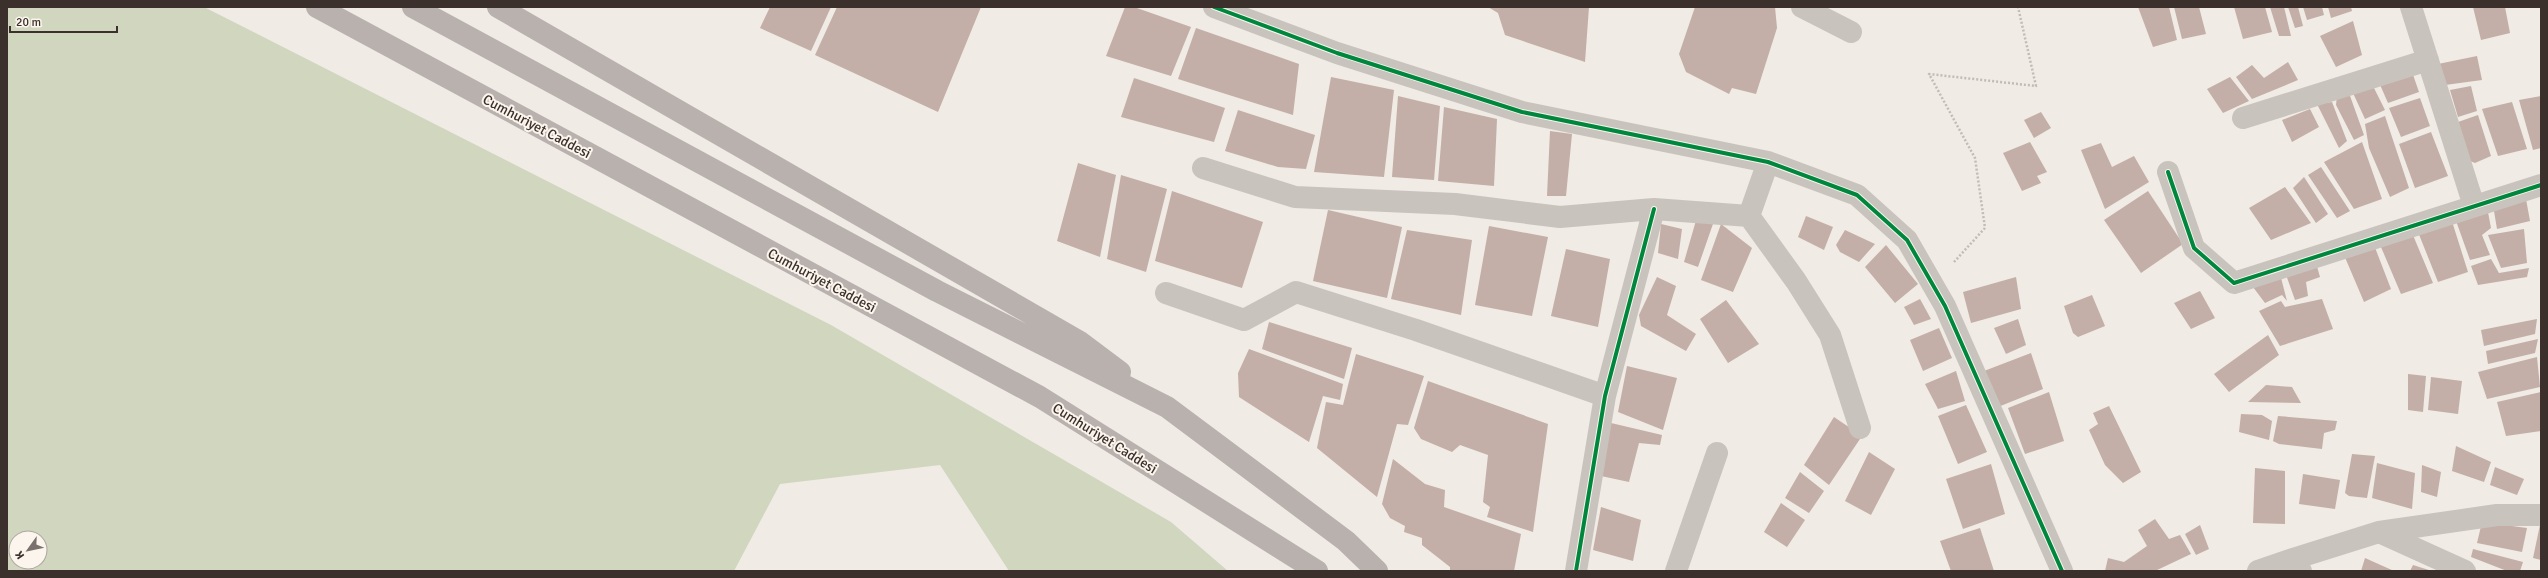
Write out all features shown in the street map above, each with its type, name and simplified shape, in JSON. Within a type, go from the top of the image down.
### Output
[{"type":"main road","points":[[413,7],[937,291],[1167,407]]},
{"type":"main road","points":[[498,7],[1080,342],[1346,541],[1377,571]]},
{"type":"main road","name":"Cumhuriyet Caddesi","points":[[319,9],[1040,397],[1317,571]]},
{"type":"street","points":[[1214,7],[1337,53],[1522,112],[1768,162],[1857,195],[1907,240],[1945,306],[2062,571]]},
{"type":"street","points":[[1802,7],[1851,32]]},
{"type":"street","points":[[2411,7],[2474,206]]},
{"type":"street","points":[[2243,118],[2428,60]]},
{"type":"street","points":[[1749,216],[1768,162]]},
{"type":"street","points":[[1203,168],[1295,197],[1455,204],[1560,217],[1654,209],[1749,216],[1796,281],[1830,335],[1860,428]]},
{"type":"street","points":[[2168,172],[2194,248],[2234,283],[2541,185]]},
{"type":"street","points":[[1576,571],[1605,396],[1654,209]]},
{"type":"street","points":[[1166,293],[1244,320],[1296,292],[1416,330],[1605,396]]},
{"type":"street","points":[[1676,571],[1717,453]]},
{"type":"street","points":[[2258,571],[2297,565],[2378,532],[2496,515],[2541,515]]},
{"type":"street","points":[[2378,532],[2465,571]]},
{"type":"path","points":[[1933,285],[1986,228],[1975,158],[1928,74],[2036,86],[2018,7]]},
{"type":"green space","points":[[7,7],[204,7],[831,325],[1171,522],[1228,571],[1009,571],[940,465],[780,484],[734,571],[7,571]]},
{"type":"building","points":[[770,7],[831,7],[811,51],[760,28]]},
{"type":"building","points":[[837,7],[981,7],[938,112],[815,55]]},
{"type":"building","points":[[1125,7],[1134,7],[1191,27],[1171,76],[1106,56]]},
{"type":"building","points":[[1488,7],[1589,7],[1585,62],[1505,35],[1498,13]]},
{"type":"building","points":[[1695,7],[1775,7],[1777,28],[1756,94],[1732,88],[1729,94],[1686,72],[1679,54]]},
{"type":"building","points":[[2138,7],[2169,7],[2177,40],[2153,47]]},
{"type":"building","points":[[2174,7],[2199,7],[2206,34],[2182,39]]},
{"type":"building","points":[[2234,7],[2265,7],[2272,32],[2243,39]]},
{"type":"building","points":[[2270,7],[2284,7],[2291,36],[2279,36]]},
{"type":"building","points":[[2288,7],[2298,7],[2303,26],[2295,28]]},
{"type":"building","points":[[2303,7],[2322,7],[2324,15],[2307,20]]},
{"type":"building","points":[[2328,7],[2351,7],[2352,11],[2331,18]]},
{"type":"building","points":[[2473,7],[2505,7],[2510,33],[2481,40]]},
{"type":"building","points":[[2353,21],[2362,55],[2336,67],[2320,36]]},
{"type":"building","points":[[1196,28],[1299,64],[1293,115],[1178,79]]},
{"type":"building","points":[[2477,56],[2482,80],[2445,85],[2438,64]]},
{"type":"building","points":[[2288,62],[2298,80],[2252,99],[2236,77],[2252,65],[2264,78]]},
{"type":"building","points":[[2411,69],[2419,92],[2388,103],[2378,80]]},
{"type":"building","points":[[1331,77],[1394,90],[1384,177],[1314,172]]},
{"type":"building","points":[[2230,77],[2249,101],[2223,113],[2207,89]]},
{"type":"building","points":[[1134,78],[1225,108],[1214,142],[1121,117]]},
{"type":"building","points":[[2372,84],[2385,110],[2365,119],[2353,93]]},
{"type":"building","points":[[2471,86],[2477,111],[2458,117],[2450,90]]},
{"type":"building","points":[[2349,93],[2364,135],[2354,140],[2336,105],[2337,95]]},
{"type":"building","points":[[1398,96],[1440,106],[1434,180],[1392,177]]},
{"type":"building","points":[[2541,96],[2541,148],[2533,150],[2519,100]]},
{"type":"building","points":[[2420,98],[2430,126],[2401,137],[2389,108]]},
{"type":"building","points":[[2332,102],[2347,141],[2339,148],[2317,104]]},
{"type":"building","points":[[2512,102],[2527,149],[2498,156],[2482,109]]},
{"type":"building","points":[[1444,107],[1497,119],[1494,186],[1438,181]]},
{"type":"building","points":[[2310,109],[2319,127],[2292,142],[2282,120]]},
{"type":"building","points":[[1238,110],[1315,135],[1306,169],[1278,167],[1225,151]]},
{"type":"building","points":[[2041,112],[2051,128],[2034,138],[2024,120]]},
{"type":"building","points":[[2478,115],[2491,156],[2475,163],[2470,161],[2458,122]]},
{"type":"building","points":[[2385,116],[2409,188],[2390,197],[2369,148],[2365,124]]},
{"type":"building","points":[[1550,131],[1572,134],[1566,196],[1547,196]]},
{"type":"building","points":[[2431,132],[2448,176],[2415,188],[2399,144]]},
{"type":"building","points":[[2030,142],[2047,172],[2037,176],[2041,183],[2022,191],[2003,153]]},
{"type":"building","points":[[2362,142],[2382,199],[2354,209],[2324,162]]},
{"type":"building","points":[[2101,143],[2112,167],[2134,156],[2149,182],[2105,209],[2081,150]]},
{"type":"building","points":[[1078,163],[1116,175],[1100,257],[1057,241]]},
{"type":"building","points":[[2321,167],[2350,211],[2337,218],[2308,175]]},
{"type":"building","points":[[1121,175],[1167,189],[1146,272],[1107,259]]},
{"type":"building","points":[[2304,177],[2328,214],[2316,223],[2293,188]]},
{"type":"building","points":[[2285,187],[2311,223],[2271,240],[2249,208]]},
{"type":"building","points":[[1172,191],[1263,222],[1242,288],[1155,261]]},
{"type":"building","points":[[2148,191],[2183,244],[2141,273],[2104,220]]},
{"type":"building","points":[[2526,199],[2530,221],[2497,229],[2493,205]]},
{"type":"building","points":[[2487,207],[2491,228],[2482,235],[2490,255],[2470,260],[2455,218]]},
{"type":"building","points":[[1328,210],[1402,227],[1387,298],[1313,281]]},
{"type":"building","points":[[2450,215],[2468,272],[2438,282],[2416,227]]},
{"type":"building","points":[[1806,216],[1833,227],[1824,250],[1798,237]]},
{"type":"building","points":[[1697,217],[1714,221],[1698,267],[1684,262]]},
{"type":"building","points":[[1661,224],[1682,229],[1678,259],[1658,253]]},
{"type":"building","points":[[1721,224],[1752,248],[1733,292],[1701,280]]},
{"type":"building","points":[[1489,226],[1548,237],[1532,316],[1475,305]]},
{"type":"building","points":[[2410,228],[2433,283],[2401,294],[2378,240]]},
{"type":"building","points":[[2524,229],[2527,263],[2501,268],[2488,235]]},
{"type":"building","points":[[1407,230],[1472,240],[1461,315],[1391,299]]},
{"type":"building","points":[[1845,230],[1875,244],[1859,262],[1840,252],[1836,245]]},
{"type":"building","points":[[1886,245],[1918,284],[1895,303],[1865,267]]},
{"type":"building","points":[[2374,245],[2391,289],[2364,302],[2344,255]]},
{"type":"building","points":[[1566,249],[1610,259],[1598,327],[1551,316]]},
{"type":"building","points":[[2491,259],[2499,273],[2529,268],[2527,277],[2478,285],[2471,266]]},
{"type":"building","points":[[2316,263],[2320,277],[2306,282],[2308,296],[2295,300],[2284,269]]},
{"type":"building","points":[[2279,270],[2287,301],[2282,295],[2265,303],[2247,279]]},
{"type":"building","points":[[1657,277],[1676,286],[1667,315],[1696,334],[1686,351],[1641,326],[1639,315]]},
{"type":"building","points":[[2016,277],[2021,309],[1971,323],[1963,292]]},
{"type":"building","points":[[2200,291],[2215,318],[2191,329],[2174,303]]},
{"type":"building","points":[[2092,295],[2105,326],[2078,337],[2073,333],[2064,306]]},
{"type":"building","points":[[1920,299],[1931,319],[1914,325],[1904,307]]},
{"type":"building","points":[[2322,299],[2333,329],[2280,346],[2259,311],[2281,301],[2285,307]]},
{"type":"building","points":[[1726,300],[1759,344],[1728,363],[1700,319]]},
{"type":"building","points":[[2018,319],[2026,345],[2006,354],[1994,328]]},
{"type":"building","points":[[2537,319],[2535,334],[2484,346],[2481,330]]},
{"type":"building","points":[[1269,322],[1352,348],[1344,379],[1262,349]]},
{"type":"building","points":[[1939,328],[1952,358],[1923,371],[1910,340]]},
{"type":"building","points":[[2268,335],[2279,355],[2229,392],[2214,374]]},
{"type":"building","points":[[2538,339],[2535,353],[2488,364],[2486,351]]},
{"type":"building","points":[[1249,349],[1343,384],[1340,400],[1323,396],[1309,442],[1239,397],[1238,373]]},
{"type":"building","points":[[2031,353],[2043,389],[1998,407],[1984,371]]},
{"type":"building","points":[[1356,354],[1424,376],[1408,425],[1397,424],[1377,497],[1317,448],[1326,402],[1343,405]]},
{"type":"building","points":[[2537,357],[2540,387],[2487,399],[2478,372]]},
{"type":"building","points":[[1627,366],[1677,378],[1663,430],[1618,412]]},
{"type":"building","points":[[1956,371],[1965,401],[1938,409],[1925,384]]},
{"type":"building","points":[[2408,374],[2426,376],[2423,412],[2408,410]]},
{"type":"building","points":[[2431,377],[2462,381],[2458,414],[2428,410]]},
{"type":"building","points":[[1428,381],[1548,424],[1533,532],[1487,517],[1490,507],[1483,502],[1488,455],[1460,445],[1452,452],[1421,439],[1414,428]]},
{"type":"building","points":[[2266,385],[2292,387],[2301,403],[2248,402]]},
{"type":"building","points":[[2049,392],[2064,441],[2025,454],[2008,408]]},
{"type":"building","points":[[2541,392],[2541,431],[2506,436],[2497,402]]},
{"type":"building","points":[[1966,405],[1987,452],[1958,464],[1938,416]]},
{"type":"building","points":[[2109,406],[2141,472],[2123,483],[2105,465],[2089,430],[2098,424],[2093,413]]},
{"type":"building","points":[[2241,414],[2262,415],[2272,421],[2269,440],[2239,432]]},
{"type":"building","points":[[2278,416],[2337,421],[2335,430],[2324,433],[2322,449],[2279,444],[2273,441]]},
{"type":"building","points":[[1834,417],[1862,436],[1829,485],[1804,465]]},
{"type":"building","points":[[1611,423],[1662,435],[1660,445],[1639,443],[1629,482],[1601,476]]},
{"type":"building","points":[[2456,446],[2491,462],[2484,482],[2452,471]]},
{"type":"building","points":[[1869,452],[1895,469],[1871,515],[1845,501]]},
{"type":"building","points":[[2352,454],[2375,456],[2367,498],[2349,496],[2345,493]]},
{"type":"building","points":[[1393,459],[1425,484],[1445,490],[1444,507],[1521,534],[1514,571],[1450,571],[1450,567],[1422,545],[1422,538],[1404,532],[1405,526],[1390,518],[1382,504]]},
{"type":"building","points":[[2377,463],[2415,473],[2412,509],[2372,498]]},
{"type":"building","points":[[1991,464],[2005,514],[1963,529],[1946,479]]},
{"type":"building","points":[[2422,465],[2441,472],[2437,497],[2421,492]]},
{"type":"building","points":[[2495,467],[2524,479],[2517,495],[2490,485]]},
{"type":"building","points":[[2255,468],[2285,471],[2285,524],[2253,523]]},
{"type":"building","points":[[1800,472],[1824,491],[1809,513],[1785,498]]},
{"type":"building","points":[[2303,474],[2340,480],[2335,509],[2299,504]]},
{"type":"building","points":[[1781,503],[1805,520],[1787,547],[1764,532]]},
{"type":"building","points":[[1601,507],[1641,520],[1633,561],[1593,550]]},
{"type":"building","points":[[2155,519],[2169,539],[2180,535],[2191,554],[2155,571],[2105,571],[2108,558],[2124,562],[2147,546],[2138,530]]},
{"type":"building","points":[[2541,520],[2541,560],[2533,558]]},
{"type":"building","points":[[2482,522],[2527,528],[2522,552],[2477,543]]},
{"type":"building","points":[[2200,525],[2209,549],[2196,555],[2185,534]]},
{"type":"building","points":[[1980,528],[1994,571],[1951,571],[1940,541]]},
{"type":"building","points":[[2473,549],[2523,562],[2520,571],[2507,571],[2471,557]]},
{"type":"building","points":[[2365,558],[2394,571],[2361,571]]},
{"type":"building","points":[[2413,565],[2432,571],[2410,571]]},
{"type":"cycle path","points":[[1214,7],[1337,53],[1522,112],[1768,162],[1857,195],[1907,240],[1945,306],[2062,571]]},
{"type":"cycle path","points":[[2168,172],[2194,248],[2234,283],[2541,185]]},
{"type":"cycle path","points":[[1576,571],[1605,396],[1654,209]]}]
